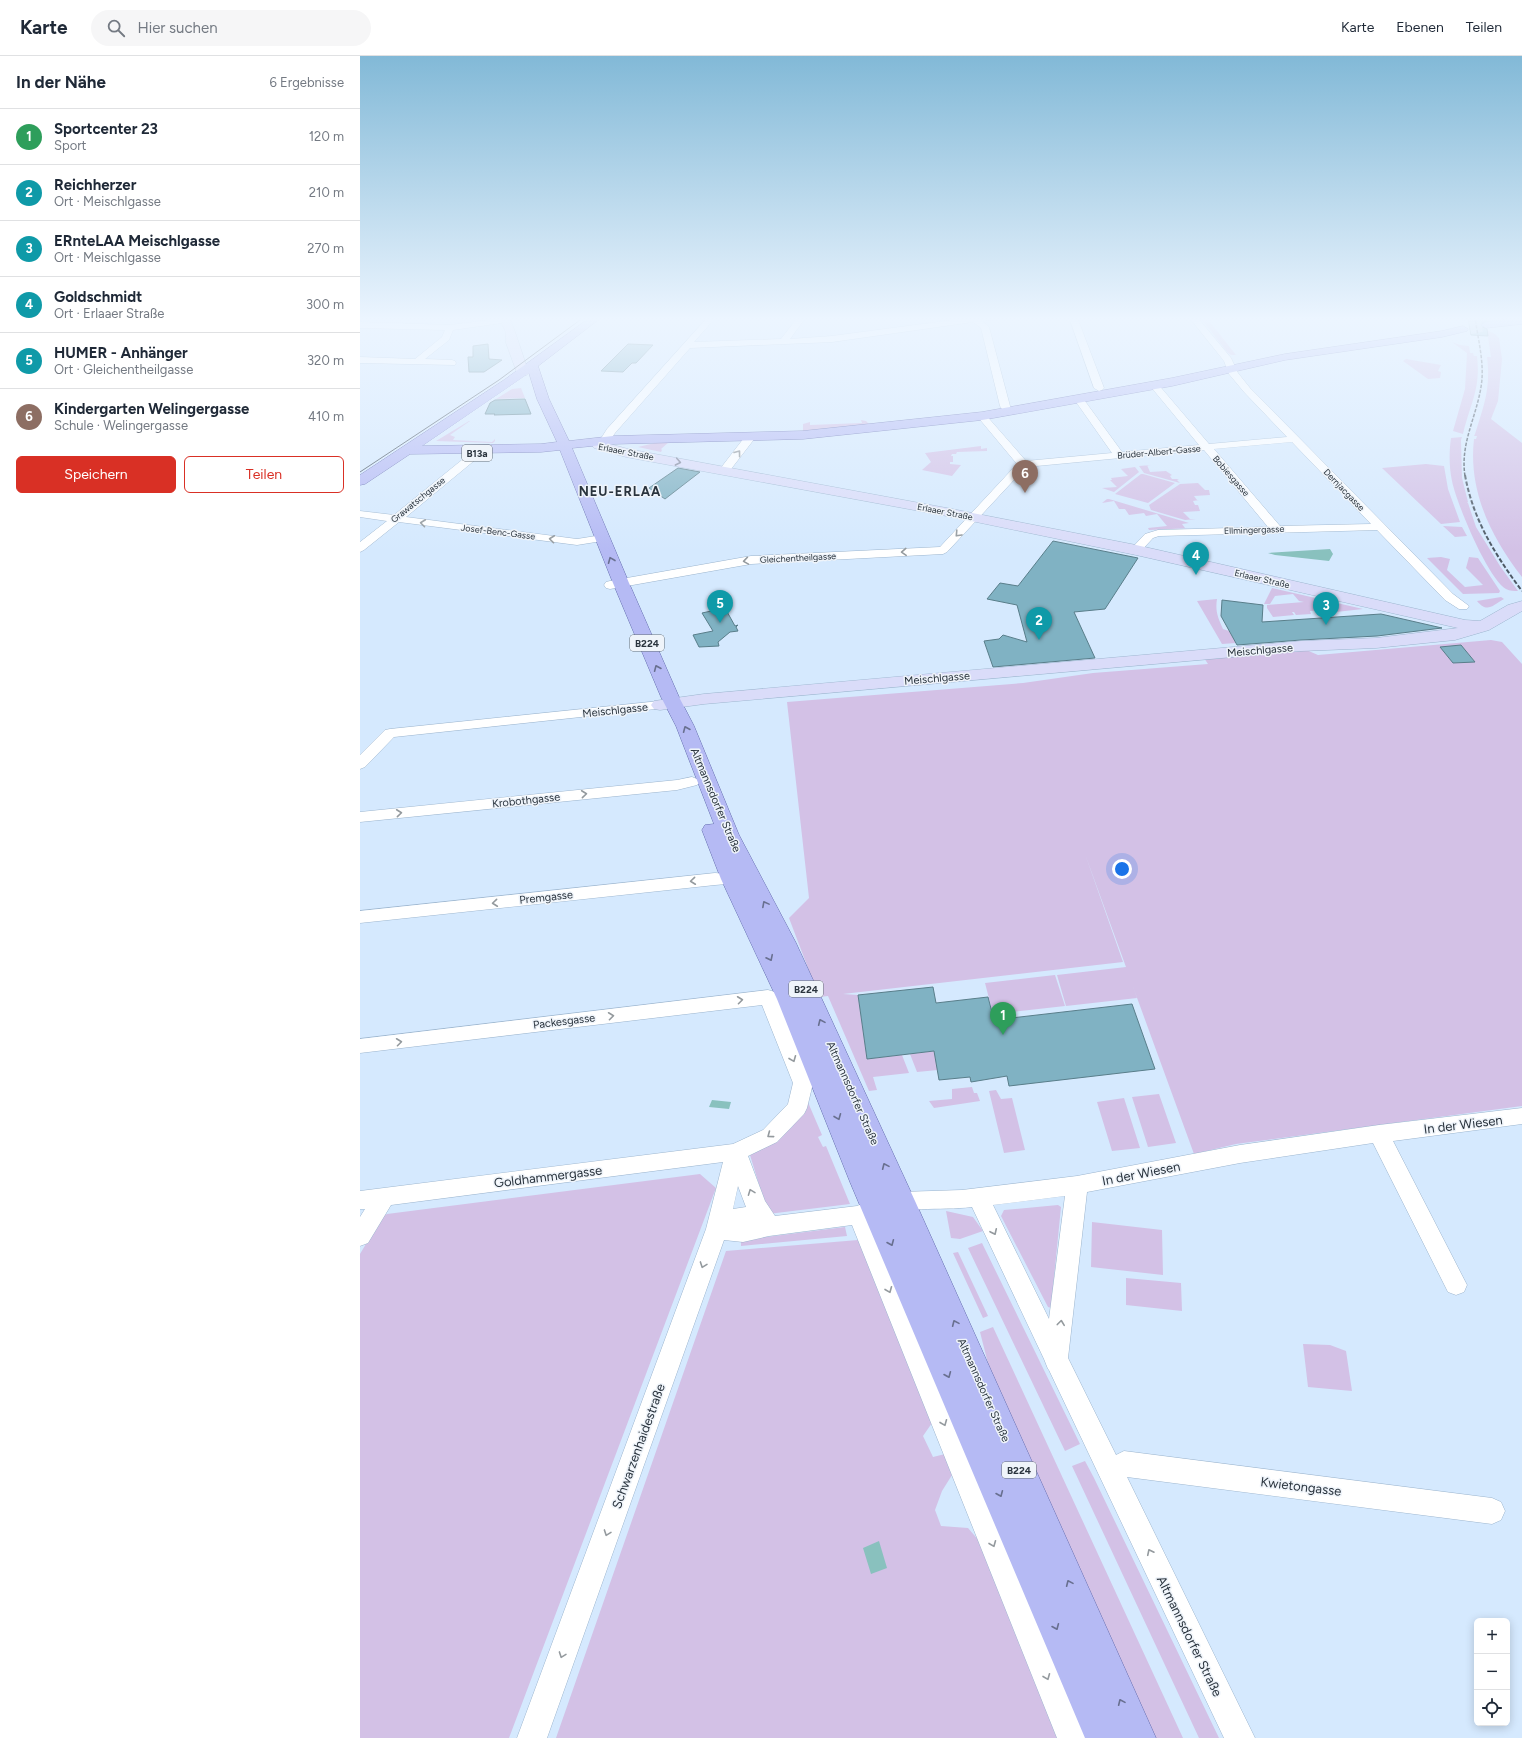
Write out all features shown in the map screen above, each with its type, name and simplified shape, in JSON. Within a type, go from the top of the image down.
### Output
[{"type":"main road","points":[[360,481],[489,395]]},
{"type":"main road","name":"Altmannsdorfer Straße","points":[[541,395],[556,425],[559,448],[615,584],[667,704],[692,782],[732,879],[790,999],[847,1141],[1137,1738]]},
{"type":"main road","name":"B13a","points":[[602,443],[664,438],[825,433],[982,416],[1098,395]]},
{"type":"main road","name":"Erlaaer Straße","points":[[404,452],[477,453],[559,448],[602,443]]},
{"type":"main road","name":"Erlaaer Straße","points":[[404,452],[559,448]]},
{"type":"main road","name":"Altmannsdorfer Straße","points":[[667,704],[685,726],[728,835],[785,943],[879,1208],[1104,1738]]},
{"type":"street","points":[[602,443],[643,395]]},
{"type":"street","points":[[1002,395],[1008,412]]},
{"type":"street","name":"Bobiesgasse","points":[[1163,395],[1278,530]]},
{"type":"street","name":"Dernjacgasse","points":[[1252,395],[1450,597],[1463,606]]},
{"type":"street","points":[[1079,399],[1119,455]]},
{"type":"street","points":[[982,416],[1023,464]]},
{"type":"street","points":[[724,471],[751,436]]},
{"type":"street","name":"Brüder-Albert-Gasse","points":[[1023,464],[1295,439]]},
{"type":"street","name":"Erlaaer Straße","points":[[602,443],[626,453],[974,517],[1136,550],[1465,625],[1483,626]]},
{"type":"street","name":"Grawatschgasse","points":[[360,548],[477,453]]},
{"type":"street","name":"Gleichentheilgasse","points":[[615,584],[751,560],[943,550],[1023,464]]},
{"type":"street","name":"Josef-Benc-Gasse","points":[[360,514],[577,542],[597,538]]},
{"type":"street","name":"Ellmingergasse","points":[[1136,550],[1149,536],[1158,533],[1380,527]]},
{"type":"street","name":"Meischlgasse","points":[[360,764],[390,733],[704,699],[1294,647],[1342,646],[1455,635],[1483,626],[1519,604]]},
{"type":"street","name":"Krobothgasse","points":[[360,817],[677,785],[692,782]]},
{"type":"street","name":"Premgasse","points":[[360,917],[707,880],[732,879]]},
{"type":"street","name":"Packesgasse","points":[[360,1046],[768,997],[803,1083],[797,1108]]},
{"type":"street","name":"Goldhammergasse","points":[[360,1200],[736,1152],[770,1136],[797,1108]]},
{"type":"street","name":"In der Wiesen","points":[[879,1208],[1077,1185],[1240,1154],[1379,1134],[1522,1116]]},
{"type":"street","points":[[1379,1134],[1456,1285]]},
{"type":"street","points":[[736,1152],[756,1205],[766,1221]]},
{"type":"street","name":"Schwarzenhaidestraße","points":[[532,1738],[717,1229],[736,1152]]},
{"type":"street","points":[[1056,1361],[1077,1185]]},
{"type":"street","points":[[360,1236],[384,1197]]},
{"type":"street","name":"Altmannsdorfer Straße","points":[[978,1197],[1056,1361],[1240,1738]]},
{"type":"street","points":[[717,1229],[743,1232],[766,1221],[879,1208]]},
{"type":"street","name":"Altmannsdorfer Straße","points":[[879,1208],[1072,1738]]},
{"type":"street","name":"Kwietongasse","points":[[1110,1470],[1124,1464],[1492,1511]]},
{"type":"shaded area","points":[[502,395],[524,395],[525,398],[496,399]]},
{"type":"shaded area","points":[[1463,395],[1474,395],[1463,434],[1453,431]]},
{"type":"shaded area","points":[[1499,395],[1491,419],[1522,443],[1522,577],[1501,546],[1484,512],[1478,495],[1473,458],[1474,439],[1476,439],[1477,436],[1474,436],[1486,396]]},
{"type":"shaded area","points":[[861,420],[866,421],[869,424],[803,431],[803,424],[810,422],[810,425],[862,423]]},
{"type":"shaded area","points":[[469,421],[450,435],[455,437],[453,440],[492,442],[495,439],[495,441],[493,443],[436,441]]},
{"type":"shaded area","points":[[1462,437],[1462,478],[1467,502],[1476,527],[1500,566],[1518,591],[1510,591],[1499,582],[1482,556],[1466,522],[1455,491],[1450,470],[1451,438]]},
{"type":"shaded area","points":[[669,442],[661,449],[661,452],[638,447],[655,443]]},
{"type":"shaded area","points":[[981,446],[981,449],[987,448],[987,451],[957,452],[956,454],[952,454],[951,456],[953,456],[953,462],[950,462],[950,464],[961,465],[952,476],[922,470],[931,462],[925,453]]},
{"type":"shaded area","points":[[1426,464],[1444,466],[1448,489],[1460,522],[1441,524],[1382,468]]},
{"type":"shaded area","points":[[1147,465],[1150,472],[1166,471],[1172,475],[1170,476],[1172,479],[1179,479],[1177,480],[1180,483],[1144,473],[1139,466]]},
{"type":"shaded area","points":[[1135,467],[1139,472],[1114,492],[1102,488],[1117,487],[1110,480],[1112,480],[1111,478],[1128,476],[1121,469]]},
{"type":"shaded area","points":[[1141,474],[1175,483],[1148,503],[1115,494]]},
{"type":"shaded area","points":[[1198,483],[1205,490],[1209,490],[1210,495],[1194,496],[1197,500],[1199,500],[1193,501],[1195,505],[1198,505],[1200,511],[1183,512],[1190,519],[1196,519],[1185,520],[1151,510],[1149,505],[1180,484]]},
{"type":"shaded area","points":[[1109,499],[1189,523],[1182,524],[1185,528],[1192,528],[1149,530],[1148,528],[1167,526],[1157,514],[1146,516],[1144,513],[1129,515],[1125,509],[1119,509],[1114,501],[1102,503]]},
{"type":"shaded area","points":[[1443,526],[1462,527],[1467,536],[1455,537]]},
{"type":"shaded area","points":[[1330,549],[1333,554],[1329,561],[1268,553]]},
{"type":"shaded area","points":[[1441,557],[1450,559],[1447,570],[1465,587],[1483,585],[1466,568],[1469,557],[1478,558],[1500,591],[1499,593],[1463,594],[1427,558]]},
{"type":"shaded area","points":[[1272,588],[1363,609],[1327,613],[1325,610],[1310,611],[1311,614],[1296,615],[1292,612],[1294,615],[1273,617],[1267,608],[1267,605],[1304,602],[1299,601],[1293,594],[1275,596],[1270,604],[1264,604]]},
{"type":"shaded area","points":[[1501,597],[1504,599],[1490,607],[1484,607],[1477,601]]},
{"type":"shaded area","points":[[1217,599],[1216,603],[1218,618],[1221,625],[1223,629],[1229,631],[1236,643],[1222,644],[1197,601]]},
{"type":"shaded area","points":[[1491,640],[1502,642],[1522,664],[1522,1106],[1236,1144],[1194,1154],[1132,984],[1137,998],[1066,1006],[1057,975],[1126,967],[1085,854],[1123,962],[843,994],[858,995],[867,1059],[902,1055],[909,1073],[873,1077],[877,1090],[869,1091],[828,996],[819,997],[789,918],[809,898],[787,702],[1023,683],[1093,673],[1208,664],[1204,658],[1304,649],[1318,655]]},
{"type":"shaded area","points":[[1055,975],[1065,1006],[993,1014],[985,983]]},
{"type":"shaded area","points":[[944,1050],[948,1069],[917,1072],[910,1054]]},
{"type":"shaded area","points":[[972,1087],[974,1093],[977,1093],[980,1101],[934,1108],[929,1101],[952,1099],[952,1089]]},
{"type":"shaded area","points":[[996,1090],[1001,1099],[1012,1098],[1025,1150],[1004,1153],[989,1091]]},
{"type":"shaded area","points":[[1159,1094],[1176,1143],[1148,1147],[1132,1097]]},
{"type":"shaded area","points":[[1124,1098],[1140,1148],[1112,1151],[1097,1102]]},
{"type":"shaded area","points":[[712,1100],[731,1102],[729,1109],[709,1107]]},
{"type":"shaded area","points":[[807,1100],[822,1135],[818,1137],[823,1147],[826,1146],[850,1204],[768,1214],[750,1155],[772,1143],[792,1127]]},
{"type":"shaded area","points":[[700,1174],[716,1188],[509,1738],[360,1738],[360,1254],[382,1217],[387,1214]]},
{"type":"shaded area","points":[[1058,1205],[1061,1207],[1051,1308],[1048,1307],[1001,1216],[1004,1210]]},
{"type":"shaded area","points":[[946,1211],[973,1217],[983,1231],[960,1239],[951,1238]]},
{"type":"shaded area","points":[[1092,1222],[1162,1230],[1163,1275],[1091,1267]]},
{"type":"shaded area","points":[[845,1227],[847,1236],[741,1246],[741,1240]]},
{"type":"shaded area","points":[[858,1240],[932,1423],[923,1436],[933,1457],[945,1454],[952,1475],[942,1491],[935,1510],[941,1526],[968,1528],[981,1543],[1058,1738],[556,1738],[726,1251]]},
{"type":"shaded area","points":[[982,1243],[1080,1444],[1065,1451],[968,1248]]},
{"type":"shaded area","points":[[958,1252],[988,1316],[983,1318],[953,1253]]},
{"type":"shaded area","points":[[1126,1278],[1181,1283],[1182,1311],[1126,1305]]},
{"type":"shaded area","points":[[993,1327],[1183,1738],[1152,1738],[992,1379],[980,1332]]},
{"type":"shaded area","points":[[1303,1344],[1330,1345],[1346,1351],[1352,1391],[1308,1387]]},
{"type":"shaded area","points":[[1085,1461],[1219,1738],[1199,1738],[1072,1466]]},
{"type":"shaded area","points":[[879,1541],[887,1568],[871,1574],[863,1548]]},
{"type":"building","points":[[525,399],[531,414],[485,414],[490,403],[495,400]]},
{"type":"building","points":[[678,468],[700,472],[665,499],[649,488]]},
{"type":"building","points":[[1053,541],[1138,558],[1105,609],[1074,612],[1095,658],[993,667],[984,641],[999,639],[1003,635],[1027,642],[1017,605],[987,599],[1000,583],[1018,586]]},
{"type":"building","points":[[1222,600],[1263,605],[1262,622],[1381,614],[1442,628],[1377,636],[1237,645],[1221,616]]},
{"type":"building","points":[[725,608],[735,626],[738,625],[736,627],[738,631],[730,632],[718,642],[719,646],[699,647],[693,635],[713,631],[702,613]]},
{"type":"building","points":[[1461,645],[1475,662],[1453,663],[1440,647]]},
{"type":"building","points":[[933,987],[936,1003],[988,997],[994,1020],[1132,1004],[1155,1069],[1009,1086],[1007,1076],[971,1082],[970,1077],[939,1080],[934,1051],[867,1059],[858,995]]},
{"type":"tram line","points":[[360,472],[476,395]]},
{"type":"railway","points":[[1465,476],[1465,453],[1469,431],[1479,395]]},
{"type":"railway","points":[[1465,475],[1474,507],[1487,537],[1503,564],[1522,591]]},
{"type":"place","name":"Kindergarten Welingergasse","points":[[1025,493]]},
{"type":"place","name":"Goldschmidt","points":[[1196,575]]},
{"type":"place","name":"HUMER - Anhänger","points":[[720,623]]},
{"type":"place","name":"ERnteLAA Meischlgasse","points":[[1326,625]]},
{"type":"place","name":"Reichherzer","points":[[1039,640]]},
{"type":"place","name":"Sportcenter 23","points":[[1003,1035]]},
{"type":"district","name":"NEU-ERLAA","points":[[620,491]]}]
